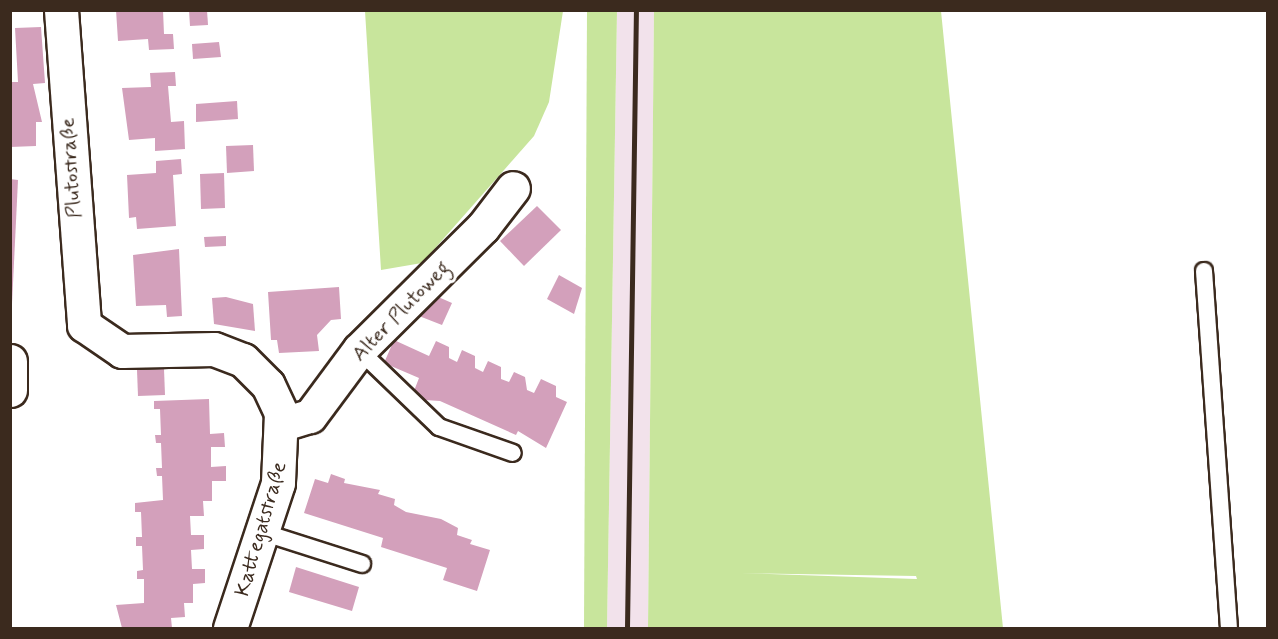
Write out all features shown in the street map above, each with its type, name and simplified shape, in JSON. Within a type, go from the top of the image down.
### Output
[{"type":"street","name":"Plutostraße","points":[[61,10],[84,325]]},
{"type":"street","name":"Alter Plutoweg","points":[[283,424],[310,416],[359,350],[483,227],[513,188]]},
{"type":"street","name":"Kattegatstraße","points":[[84,325],[122,351],[214,349],[243,360],[268,385],[283,424],[283,460],[231,628]]},
{"type":"street","points":[[10,361],[10,390]]},
{"type":"lane","points":[[1204,271],[1229,628]]},
{"type":"lane","points":[[359,350],[439,427],[513,453]]},
{"type":"lane","points":[[262,532],[362,564]]},
{"type":"shaded area","points":[[617,11],[654,11],[648,628],[607,628]]},
{"type":"green space","points":[[365,11],[563,11],[549,102],[534,136],[422,263],[381,270]]},
{"type":"green space","points":[[587,11],[617,11],[607,628],[584,628]]},
{"type":"green space","points":[[654,11],[941,11],[1003,628],[648,628]],"holes":[[[739,573],[916,576],[917,579]]]},
{"type":"building","points":[[116,10],[163,10],[164,34],[173,34],[174,49],[149,50],[148,39],[118,41]]},
{"type":"building","points":[[189,10],[207,10],[208,25],[190,26]]},
{"type":"building","points":[[41,27],[45,83],[33,84],[42,122],[36,122],[36,146],[10,147],[10,82],[18,82],[15,28]]},
{"type":"building","points":[[219,42],[221,57],[193,59],[192,44]]},
{"type":"building","points":[[175,72],[176,86],[168,86],[171,122],[184,121],[185,149],[155,151],[155,138],[129,140],[122,88],[151,87],[150,73]]},
{"type":"building","points":[[237,101],[238,119],[196,122],[196,104]]},
{"type":"building","points":[[253,145],[254,171],[227,173],[226,146]]},
{"type":"building","points":[[181,159],[182,174],[173,175],[176,226],[137,229],[136,217],[129,218],[127,175],[156,173],[156,161]]},
{"type":"building","points":[[224,173],[225,208],[201,209],[200,174]]},
{"type":"building","points":[[10,179],[18,180],[12,304],[10,304]]},
{"type":"building","points":[[537,206],[561,230],[524,266],[500,241]]},
{"type":"building","points":[[226,236],[226,246],[205,247],[204,237]]},
{"type":"building","points":[[179,249],[182,316],[167,317],[166,305],[136,306],[133,255]]},
{"type":"building","points":[[559,275],[582,288],[574,314],[547,299]]},
{"type":"building","points":[[339,287],[341,319],[331,320],[317,335],[319,351],[279,353],[277,340],[271,340],[268,292]]},
{"type":"building","points":[[429,293],[452,303],[442,325],[419,316]]},
{"type":"building","points":[[226,297],[253,304],[255,331],[214,324],[212,298]]},
{"type":"building","points":[[394,340],[429,356],[436,341],[449,347],[449,358],[457,362],[462,350],[475,356],[475,368],[483,372],[488,361],[501,367],[501,379],[509,382],[514,372],[525,377],[527,390],[534,393],[541,379],[556,386],[556,397],[567,402],[546,448],[518,431],[516,435],[440,401],[425,400],[414,391],[419,378],[384,363]]},
{"type":"building","points":[[164,369],[165,395],[138,396],[137,370]]},
{"type":"building","points":[[209,399],[210,434],[224,433],[225,447],[211,447],[211,467],[226,466],[226,481],[212,481],[212,501],[203,501],[204,516],[190,516],[191,535],[204,535],[204,549],[191,550],[192,569],[205,569],[205,583],[193,584],[193,603],[184,603],[185,617],[171,618],[172,628],[122,628],[116,605],[144,603],[144,579],[137,579],[137,571],[143,570],[142,546],[136,546],[136,537],[142,537],[141,512],[135,512],[135,503],[163,500],[162,476],[157,476],[156,468],[162,468],[161,443],[156,443],[155,435],[161,435],[160,409],[154,409],[154,401]]},
{"type":"building","points":[[331,474],[345,479],[344,483],[380,490],[378,494],[395,499],[394,505],[406,512],[441,519],[458,528],[457,535],[472,540],[470,544],[490,550],[477,591],[443,580],[447,568],[381,547],[383,538],[304,513],[315,479],[328,483]]},
{"type":"building","points":[[296,567],[359,587],[352,611],[289,592]]},
{"type":"railway","points":[[627,628],[636,10]]}]
